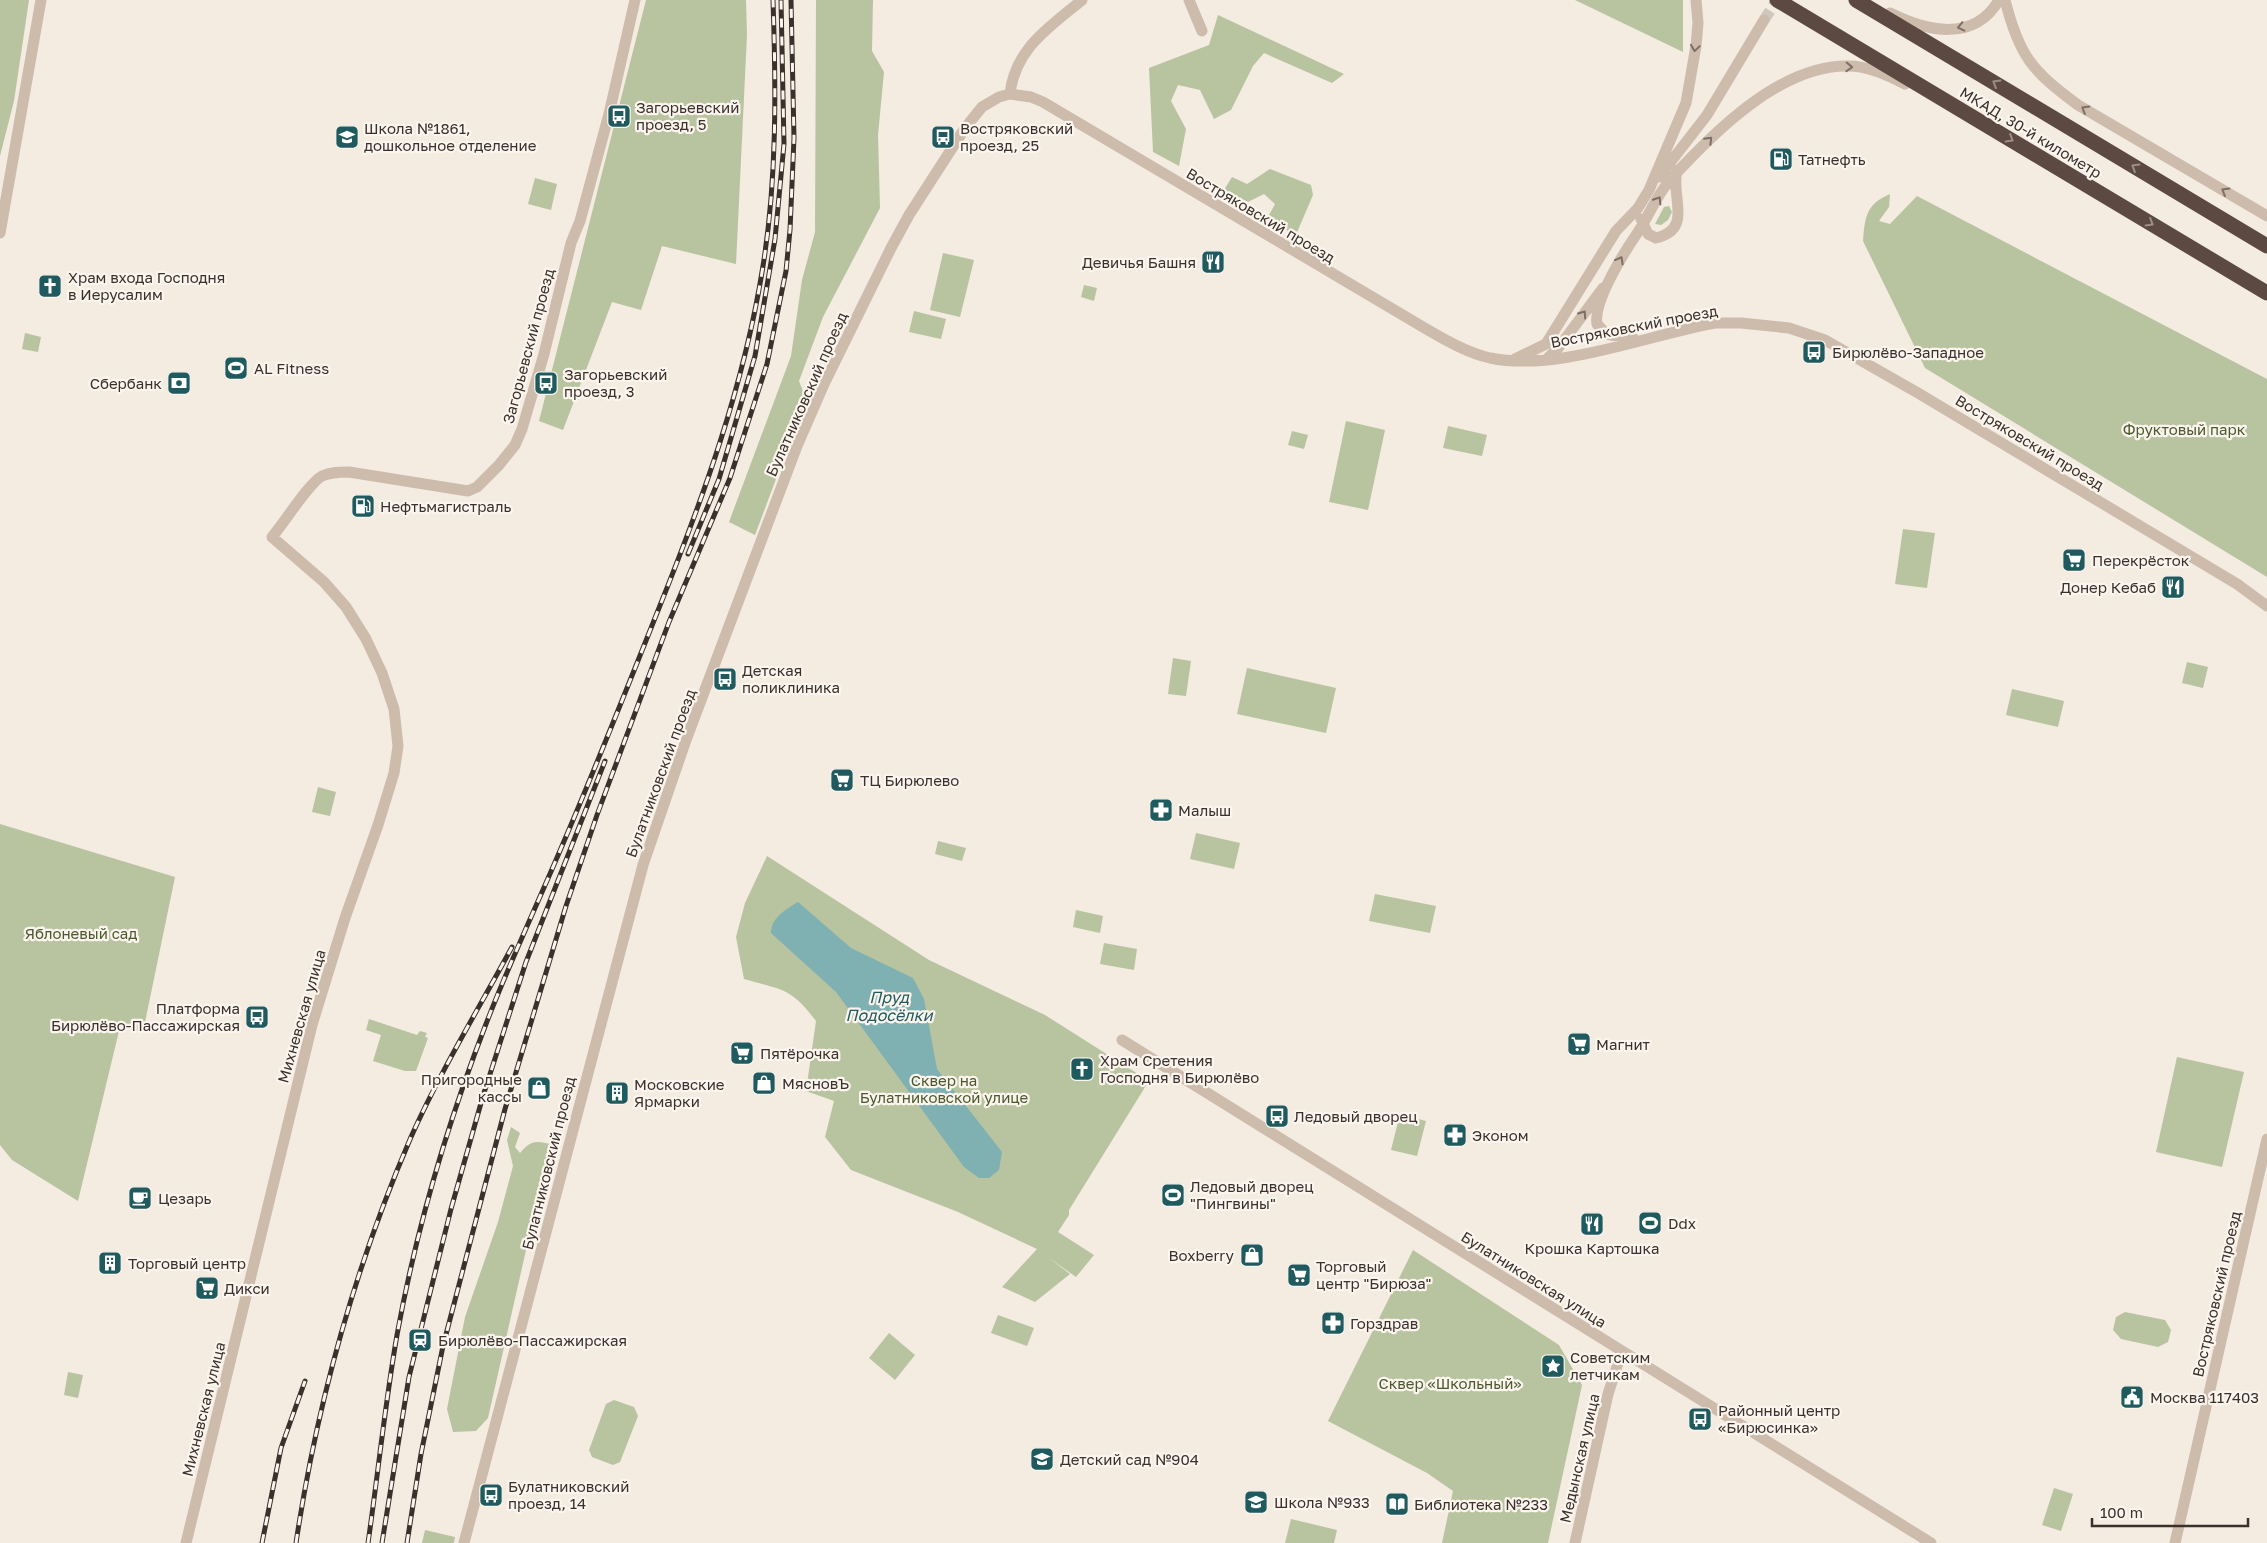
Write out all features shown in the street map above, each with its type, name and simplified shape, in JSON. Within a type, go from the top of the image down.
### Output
[{"type":"highway","name":"МКАД, 30-й километр","points":[[1777,0],[2267,293]]},
{"type":"highway","name":"МКАД, 30-й километр","points":[[1856,0],[2267,246]]},
{"type":"street","points":[[0,233],[41,0]]},
{"type":"street","name":"Загорьевский проезд","points":[[272,537],[310,486],[320,477],[332,472],[349,472],[468,491],[477,487],[515,446],[544,354],[571,243],[580,221],[601,146],[620,73],[635,0]]},
{"type":"street","points":[[1010,94],[1011,79],[1015,68],[1028,49],[1042,33],[1082,0]]},
{"type":"street","points":[[1189,0],[1202,30]]},
{"type":"street","points":[[1649,190],[1686,103],[1696,46],[1698,24],[1696,0]]},
{"type":"street","points":[[1864,0],[1919,26],[1945,30],[1975,24],[1985,18],[1999,0]]},
{"type":"street","points":[[2005,0],[2024,55],[2038,73],[2054,87],[2078,105],[2267,216]]},
{"type":"street","points":[[1638,208],[1642,225],[1648,234],[1656,238],[1667,236],[1673,231],[1678,215],[1676,176],[1680,160],[1764,20]]},
{"type":"street","points":[[1561,352],[1608,282],[1670,180],[1676,176],[1722,126],[1764,97],[1800,77],[1834,67],[1868,69],[1969,114]]},
{"type":"street","name":"Востряковский проезд","points":[[1010,94],[1031,97],[1060,112],[1301,257],[1443,339],[1489,358],[1512,360],[1547,359],[1561,352],[1641,341],[1685,331],[1691,327],[1734,323],[1789,328],[1825,340],[1926,397],[2237,584],[2267,606]]},
{"type":"street","name":"Булатниковский проезд","points":[[464,1543],[642,865],[783,480],[824,384],[909,215],[965,128],[980,110],[999,96],[1010,94]]},
{"type":"street","points":[[1512,360],[1546,344],[1612,237],[1638,208],[1649,190],[1698,129]]},
{"type":"street","points":[[1608,282],[1597,313],[1597,324],[1606,334],[1641,341]]},
{"type":"street","points":[[1561,352],[1558,336],[1565,316]]},
{"type":"street","name":"Михневская улица","points":[[186,1543],[312,1025],[345,918],[378,825],[394,773],[398,746],[394,709],[382,673],[366,639],[346,607],[324,582],[272,537]]},
{"type":"street","name":"Булатниковская улица","points":[[1122,1040],[1931,1543]]},
{"type":"street","name":"Востряковский проезд","points":[[2175,1543],[2267,1139]]},
{"type":"street","name":"Медынская улица","points":[[1575,1543],[1608,1394],[1622,1352]]},
{"type":"green space","points":[[0,0],[29,0],[14,101],[0,156]]},
{"type":"green space","points":[[646,0],[746,0],[747,35],[736,264],[662,246],[641,310],[612,302],[563,430],[539,421]]},
{"type":"green space","points":[[816,0],[873,0],[872,51],[884,72],[878,135],[880,208],[823,317],[799,381],[806,399],[755,535],[729,522],[791,356],[802,280],[815,232]]},
{"type":"green space","points":[[1575,0],[1683,0],[1683,52]]},
{"type":"green space","points":[[1218,15],[1344,74],[1332,83],[1264,53],[1253,66],[1231,110],[1214,119],[1200,90],[1178,85],[1171,101],[1186,129],[1179,166],[1153,152],[1149,68],[1209,45]]},
{"type":"green space","points":[[1270,169],[1311,185],[1313,195],[1295,237],[1269,215],[1275,204],[1264,194],[1248,202],[1224,190],[1232,177],[1247,184]]},
{"type":"green space","points":[[535,178],[557,184],[551,210],[528,204]]},
{"type":"green space","name":"Фруктовый парк","points":[[1890,194],[1889,207],[1879,221],[1890,224],[1917,196],[2267,379],[2267,577],[1925,368],[1863,241],[1868,212],[1876,202]]},
{"type":"green space","points":[[1669,206],[1672,212],[1668,220],[1661,225],[1655,224],[1664,207]]},
{"type":"green space","points":[[943,253],[974,260],[960,317],[930,310]]},
{"type":"green space","points":[[1084,285],[1097,288],[1094,301],[1081,297]]},
{"type":"green space","points":[[914,311],[946,319],[941,339],[909,332]]},
{"type":"green space","points":[[25,333],[41,337],[38,352],[22,349]]},
{"type":"green space","points":[[1346,421],[1385,430],[1368,510],[1329,502]]},
{"type":"green space","points":[[1448,426],[1487,435],[1482,456],[1443,448]]},
{"type":"green space","points":[[1292,431],[1308,435],[1304,449],[1288,445]]},
{"type":"green space","points":[[1903,529],[1935,533],[1927,588],[1895,584]]},
{"type":"green space","points":[[1173,658],[1191,661],[1186,696],[1168,694]]},
{"type":"green space","points":[[2187,662],[2208,667],[2203,688],[2182,683]]},
{"type":"green space","points":[[1247,668],[1336,688],[1326,733],[1237,714]]},
{"type":"green space","points":[[2012,689],[2064,701],[2058,727],[2006,715]]},
{"type":"green space","points":[[318,787],[336,792],[330,816],[312,812]]},
{"type":"green space","name":"Яблоневый сад","points":[[0,824],[175,877],[143,1032],[120,1027],[78,1201],[12,1160],[0,1145]]},
{"type":"green space","points":[[1196,833],[1240,843],[1234,869],[1190,859]]},
{"type":"green space","points":[[938,841],[966,848],[962,861],[935,854]]},
{"type":"green space","name":"Сквер на Булатниковской улице","points":[[767,856],[929,960],[1045,1015],[1146,1079],[1147,1084],[1069,1210],[1069,1215],[1058,1232],[1094,1255],[1076,1277],[1049,1258],[1070,1274],[1035,1302],[1002,1287],[1037,1249],[958,1212],[851,1170],[825,1137],[834,1101],[806,1091],[816,1021],[800,1002],[785,991],[744,979],[736,937],[745,903]]},
{"type":"green space","points":[[1375,894],[1436,906],[1430,933],[1369,921]]},
{"type":"green space","points":[[1076,910],[1103,916],[1100,933],[1073,927]]},
{"type":"green space","points":[[1104,943],[1137,949],[1134,970],[1100,964]]},
{"type":"green space","points":[[369,1019],[417,1035],[420,1031],[427,1033],[425,1037],[428,1038],[416,1071],[405,1071],[373,1061],[381,1035],[366,1030]]},
{"type":"green space","points":[[2177,1057],[2244,1072],[2222,1167],[2156,1152]]},
{"type":"green space","points":[[1400,1114],[1426,1121],[1417,1156],[1391,1150]]},
{"type":"green space","points":[[511,1127],[520,1133],[515,1147],[520,1153],[533,1142],[550,1144],[488,1418],[476,1431],[453,1432],[447,1409],[465,1317],[498,1222],[513,1166],[507,1140]]},
{"type":"green space","name":"Сквер «Школьный»","points":[[1413,1250],[1559,1345],[1582,1385],[1548,1543],[1442,1543],[1453,1491],[1427,1473],[1328,1421]]},
{"type":"green space","points":[[2125,1312],[2165,1320],[2171,1330],[2168,1342],[2158,1347],[2121,1339],[2113,1330],[2116,1317]]},
{"type":"green space","points":[[998,1315],[1034,1328],[1027,1346],[991,1333]]},
{"type":"green space","points":[[889,1333],[915,1355],[895,1380],[869,1358]]},
{"type":"green space","points":[[68,1372],[83,1375],[78,1398],[64,1395]]},
{"type":"green space","points":[[614,1400],[634,1407],[638,1416],[620,1462],[613,1465],[592,1457],[589,1450],[606,1404]]},
{"type":"green space","points":[[2054,1488],[2073,1494],[2061,1531],[2042,1525]]},
{"type":"green space","points":[[1291,1519],[1337,1530],[1334,1543],[1285,1543]]},
{"type":"green space","points":[[425,1530],[455,1537],[454,1543],[422,1543]]},
{"type":"water","name":"Пруд Подосёлки","points":[[798,902],[851,948],[913,978],[924,999],[937,1069],[1002,1152],[999,1170],[989,1178],[979,1178],[964,1167],[836,992],[771,933],[776,918]]},
{"type":"tunnel","points":[[1764,20],[1777,0]]},
{"type":"railway","points":[[368,1543],[397,1335],[423,1217],[446,1138],[472,1061],[495,1002],[586,788],[674,571],[720,443],[745,356],[763,266],[771,200],[775,100],[773,0]]},
{"type":"railway","points":[[688,554],[719,479],[755,356],[775,239],[784,144],[781,0]]},
{"type":"railway","points":[[407,1543],[421,1454],[443,1346],[505,1109],[566,906],[597,815],[669,622],[730,478],[767,364],[786,271],[790,230],[794,138],[791,0]]},
{"type":"railway","points":[[382,1543],[409,1377],[451,1209],[483,1096],[526,962],[605,761]]},
{"type":"railway","points":[[296,1543],[315,1439],[327,1387],[340,1336],[372,1236],[422,1113],[512,947]]},
{"type":"railway","points":[[262,1543],[281,1448],[305,1381]]},
{"type":"place","name":"Загорьевский проезд, 5","points":[[619,116]]},
{"type":"place","name":"Школа №1861, дошкольное отделение","points":[[347,137]]},
{"type":"place","name":"Востряковский проезд, 25","points":[[943,137]]},
{"type":"place","name":"Татнефть","points":[[1781,159]]},
{"type":"place","name":"Девичья Башня","points":[[1213,262]]},
{"type":"place","name":"Храм входа Господня в Иерусалим","points":[[50,286]]},
{"type":"place","name":"Бирюлёво-Западное","points":[[1814,352]]},
{"type":"place","name":"AL Fitness","points":[[236,368]]},
{"type":"place","name":"Сбербанк","points":[[179,383]]},
{"type":"place","name":"Загорьевский проезд, 3","points":[[546,383]]},
{"type":"place","name":"Нефтьмагистраль","points":[[363,506]]},
{"type":"place","name":"Перекрёсток","points":[[2074,560]]},
{"type":"place","name":"Донер Кебаб","points":[[2173,587]]},
{"type":"place","name":"Детская поликлиника","points":[[725,679]]},
{"type":"place","name":"ТЦ Бирюлево","points":[[842,780]]},
{"type":"place","name":"Малыш","points":[[1161,810]]},
{"type":"place","name":"Платформа Бирюлёво-Пассажирская","points":[[257,1017]]},
{"type":"place","name":"Магнит","points":[[1579,1044]]},
{"type":"place","name":"Пятёрочка","points":[[742,1053]]},
{"type":"place","name":"Храм Сретения Господня в Бирюлёво","points":[[1082,1069]]},
{"type":"place","name":"МясновЪ","points":[[764,1083]]},
{"type":"place","name":"Пригородные кассы","points":[[539,1088]]},
{"type":"place","name":"Московские Ярмарки","points":[[617,1093]]},
{"type":"place","name":"Ледовый дворец","points":[[1277,1116]]},
{"type":"place","name":"Эконом","points":[[1455,1135]]},
{"type":"place","name":"Ледовый дворец \"Пингвины\"","points":[[1173,1195]]},
{"type":"place","name":"Цезарь","points":[[140,1198]]},
{"type":"place","name":"Ddx","points":[[1650,1223]]},
{"type":"place","name":"Крошка Картошка","points":[[1592,1224]]},
{"type":"place","name":"Boxberry","points":[[1252,1255]]},
{"type":"place","name":"Торговый центр","points":[[110,1263]]},
{"type":"place","name":"Торговый центр \"Бирюза\"","points":[[1299,1275]]},
{"type":"place","name":"Дикси","points":[[207,1288]]},
{"type":"place","name":"Горздрав","points":[[1333,1323]]},
{"type":"place","name":"Бирюлёво-Пассажирская","points":[[420,1340]]},
{"type":"place","name":"Cоветским летчикам","points":[[1553,1366]]},
{"type":"place","name":"Москва 117403","points":[[2132,1397]]},
{"type":"place","name":"Районный центр «Бирюсинка»","points":[[1700,1419]]},
{"type":"place","name":"Детский сад №904","points":[[1042,1459]]},
{"type":"place","name":"Булатниковский проезд, 14","points":[[491,1495]]},
{"type":"place","name":"Школа №933","points":[[1256,1502]]},
{"type":"place","name":"Библиотека №233","points":[[1397,1504]]}]
